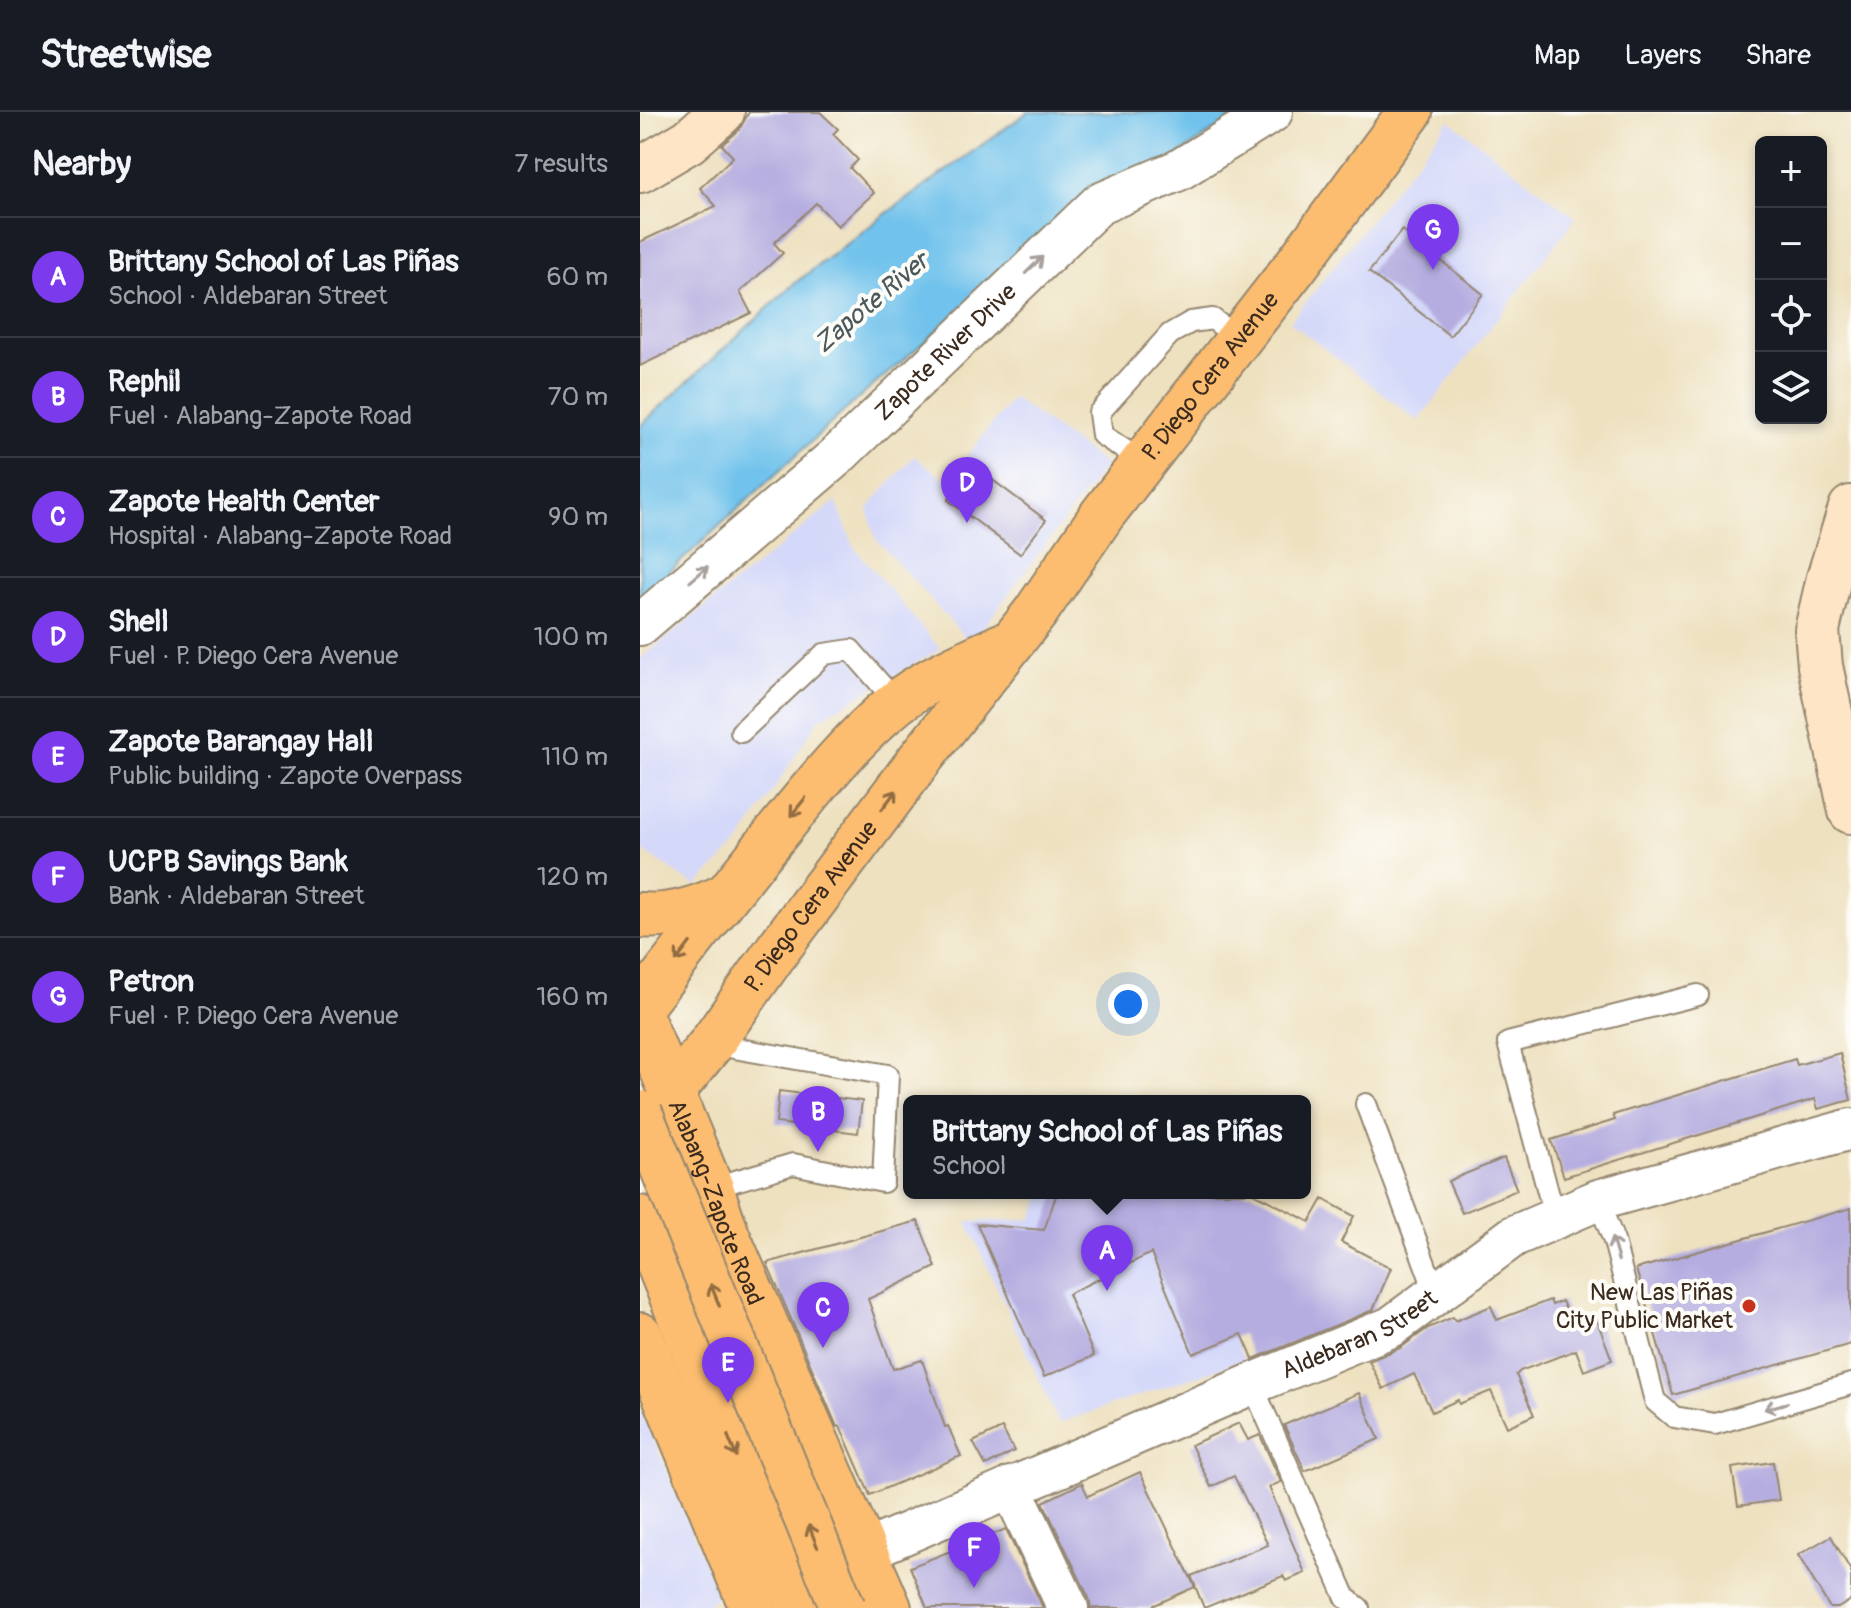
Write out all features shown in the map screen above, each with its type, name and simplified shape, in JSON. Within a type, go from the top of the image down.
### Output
[{"type":"main road","name":"P. Diego Cera Avenue","points":[[640,1132],[656,1103],[711,1044],[778,949],[1035,613],[1102,515],[1410,112]]},
{"type":"main road","name":"P. Diego Cera Avenue","points":[[640,1007],[725,896],[845,752],[897,703],[931,681],[1011,641]]},
{"type":"main road","points":[[640,915],[670,915],[693,910],[725,896]]},
{"type":"main road","name":"Alabang-Zapote Road","points":[[640,1015],[656,1103],[711,1188],[727,1235],[889,1608]]},
{"type":"main road","points":[[656,1103],[843,1608]]},
{"type":"main road","points":[[640,1210],[662,1193],[682,1192],[704,1202],[727,1235]]},
{"type":"main road","points":[[640,1218],[798,1608]]},
{"type":"main road","points":[[640,1335],[752,1608]]},
{"type":"street","points":[[640,170],[689,141],[722,112]]},
{"type":"street","name":"Zapote River Drive","points":[[640,625],[837,456],[1099,204],[1179,170],[1272,112]]},
{"type":"street","points":[[1851,508],[1829,578],[1817,630],[1820,666],[1851,811]]},
{"type":"street","name":"Aldebaran Street","points":[[865,1551],[1391,1327],[1514,1236],[1555,1218],[1598,1200],[1851,1129]]},
{"type":"street","points":[[1011,1487],[1068,1608]]},
{"type":"lane","points":[[1143,462],[1102,435],[1099,413],[1170,334],[1191,322],[1213,319],[1238,339]]},
{"type":"lane","points":[[741,732],[824,654],[851,650],[897,703]]},
{"type":"lane","points":[[1555,1218],[1508,1043],[1698,995]]},
{"type":"lane","points":[[711,1044],[888,1075],[883,1182],[793,1164],[711,1188]]},
{"type":"lane","points":[[1366,1104],[1436,1294]]},
{"type":"lane","points":[[1598,1200],[1614,1241],[1655,1401],[1674,1417],[1715,1424],[1851,1384]]},
{"type":"lane","points":[[1252,1384],[1346,1598],[1359,1608]]},
{"type":"shaded area","points":[[1449,120],[1576,218],[1418,421],[1290,322]]},
{"type":"shaded area","points":[[1013,398],[1106,465],[971,644],[875,538],[868,508],[914,456],[947,481]]},
{"type":"shaded area","points":[[836,501],[854,547],[940,649],[819,719],[740,842],[696,886],[640,849],[640,659]]},
{"type":"shaded area","points":[[1040,1199],[1176,1199],[1244,1360],[1059,1423],[967,1222],[1032,1219]]},
{"type":"shaded area","points":[[640,1407],[718,1595],[703,1608],[640,1608]]},
{"type":"water","name":"Zapote River","points":[[1028,112],[1241,112],[993,283],[851,405],[640,599],[640,427],[795,283]]},
{"type":"building","points":[[749,112],[820,112],[838,129],[833,134],[858,160],[850,168],[874,193],[838,226],[816,203],[774,243],[783,253],[740,292],[751,313],[640,366],[640,242],[716,206],[700,188],[733,157],[722,145],[739,130]]},
{"type":"building","points":[[1402,230],[1483,294],[1450,336],[1369,272]]},
{"type":"building","points":[[974,466],[1046,520],[1020,554],[948,500]]},
{"type":"building","points":[[1840,1053],[1851,1100],[1818,1109],[1815,1099],[1564,1177],[1551,1140],[1615,1120],[1613,1115],[1795,1059],[1797,1065]]},
{"type":"building","points":[[779,1091],[862,1101],[858,1133],[776,1123]]},
{"type":"building","points":[[1504,1158],[1517,1190],[1462,1213],[1448,1181]]},
{"type":"building","points":[[1055,1199],[1265,1199],[1310,1222],[1323,1199],[1354,1216],[1341,1242],[1391,1268],[1373,1310],[1253,1359],[1242,1334],[1193,1354],[1151,1253],[1068,1294],[1094,1356],[1044,1377],[977,1224],[1044,1230]]},
{"type":"building","name":"New Las Piñas City Public Market","points":[[1851,1208],[1851,1344],[1673,1395],[1636,1269]]},
{"type":"building","points":[[918,1221],[936,1267],[868,1299],[893,1369],[922,1360],[945,1427],[948,1426],[961,1456],[870,1495],[840,1426],[837,1427],[767,1263]]},
{"type":"building","points":[[1550,1300],[1552,1305],[1562,1301],[1573,1326],[1596,1318],[1612,1360],[1584,1371],[1576,1350],[1520,1371],[1516,1375],[1534,1415],[1507,1427],[1491,1391],[1459,1404],[1458,1400],[1432,1412],[1414,1374],[1383,1389],[1369,1361],[1400,1348],[1428,1328],[1453,1317],[1455,1321],[1491,1306],[1497,1320]]},
{"type":"building","points":[[1359,1393],[1379,1439],[1305,1471],[1284,1425]]},
{"type":"building","points":[[1239,1423],[1248,1440],[1260,1435],[1281,1482],[1269,1487],[1305,1573],[1286,1581],[1283,1576],[1204,1608],[1191,1576],[1268,1545],[1234,1476],[1211,1487],[1191,1445]]},
{"type":"building","points":[[1002,1428],[1014,1451],[986,1466],[973,1442]]},
{"type":"building","points":[[1773,1462],[1779,1500],[1738,1506],[1732,1468]]},
{"type":"building","points":[[1140,1472],[1195,1587],[1148,1608],[1091,1608],[1043,1502],[1082,1483],[1088,1496]]},
{"type":"building","points":[[1006,1529],[1043,1608],[927,1608],[910,1567]]},
{"type":"building","points":[[1831,1536],[1851,1571],[1851,1600],[1838,1608],[1830,1608],[1798,1555]]},
{"type":"place","name":"Petron","points":[[1433,270]]},
{"type":"place","name":"Shell","points":[[967,523]]},
{"type":"place","name":"Rephil","points":[[818,1152]]},
{"type":"place","name":"Brittany School of Las Piñas","points":[[1107,1291]]},
{"type":"place","name":"New Las Piñas City Public Market","points":[[1749,1306]]},
{"type":"place","name":"Zapote Health Center","points":[[823,1348]]},
{"type":"place","name":"Zapote Barangay Hall","points":[[728,1403]]},
{"type":"place","name":"UCPB Savings Bank","points":[[974,1588]]}]
